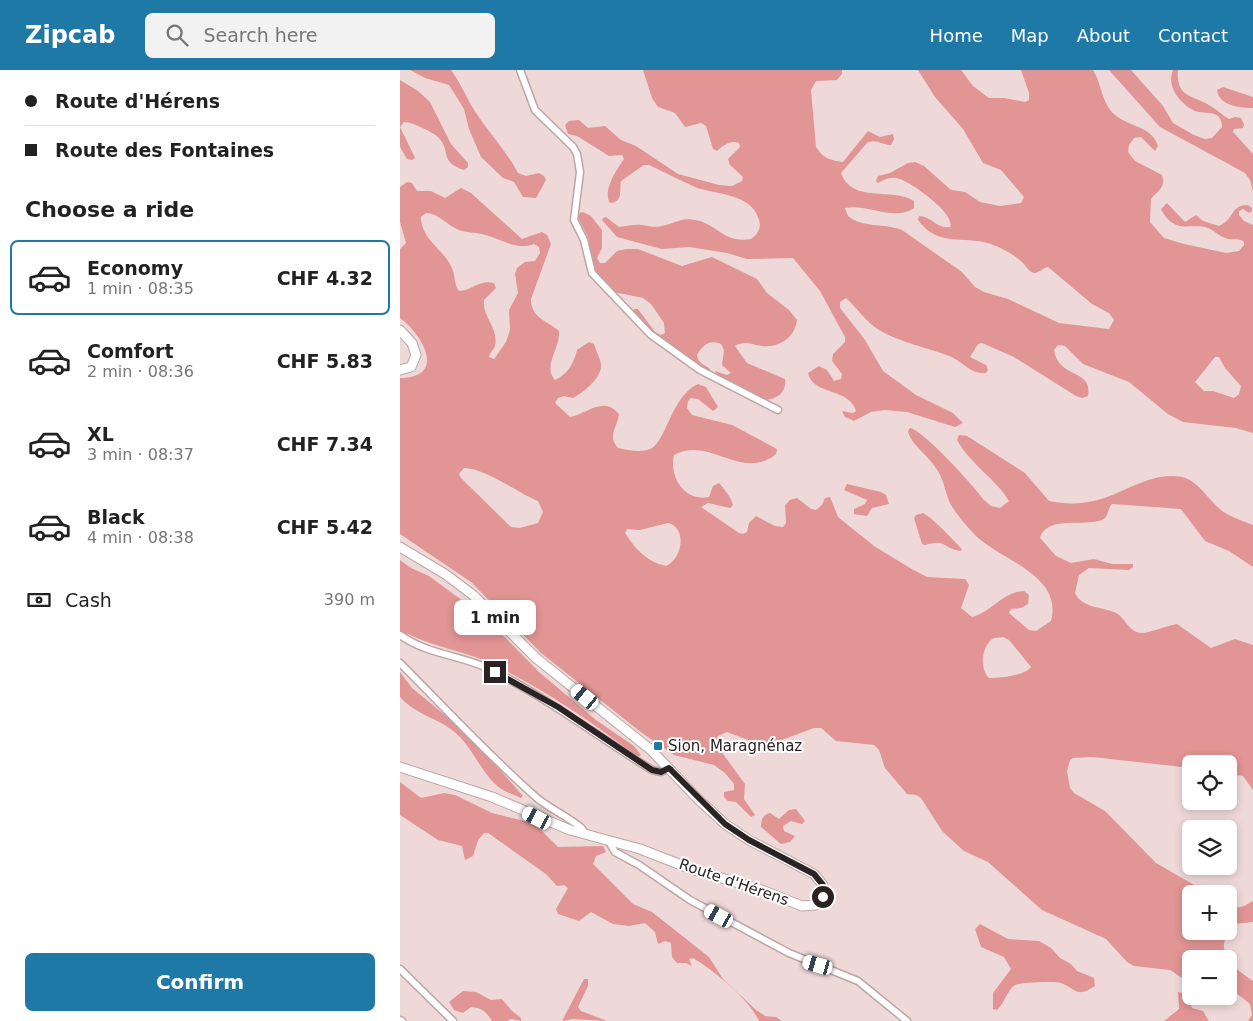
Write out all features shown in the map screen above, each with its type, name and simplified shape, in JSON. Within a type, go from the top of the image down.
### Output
[{"type":"main road","points":[[400,330],[412,343],[416,355],[411,367],[400,370]]},
{"type":"main road","name":"Route d'Hérens","points":[[400,547],[463,587],[536,658],[631,733],[725,824],[749,840],[814,874],[823,888],[824,895],[820,902],[812,906],[802,906],[753,887],[694,870],[647,851],[583,834],[548,822],[492,797],[400,767]]},
{"type":"street","points":[[520,70],[535,110],[574,147],[577,154],[580,172],[574,220],[584,240],[592,274],[650,334],[700,370],[778,410]]},
{"type":"street","points":[[400,635],[431,651],[474,661],[558,707],[652,770],[661,772],[669,768]]},
{"type":"street","points":[[400,663],[535,797],[563,817],[579,825],[582,828],[583,834]]},
{"type":"street","points":[[608,840],[615,852],[639,865],[680,894],[798,957],[858,980],[907,1021]]},
{"type":"street","points":[[400,969],[453,1021]]},
{"type":"shaded area","points":[[410,70],[451,70],[470,103],[518,173],[526,176],[539,173],[544,176],[546,180],[536,198],[523,197],[514,182],[503,178],[481,157],[469,129],[464,109],[449,85],[425,78]]},
{"type":"shaded area","points":[[643,70],[842,70],[842,74],[837,80],[816,81],[811,90],[816,147],[828,158],[843,162],[868,131],[880,137],[893,134],[894,139],[891,145],[876,141],[867,143],[841,173],[846,183],[863,192],[895,195],[914,201],[914,208],[906,212],[890,213],[854,207],[845,208],[848,216],[867,224],[902,230],[962,272],[975,287],[984,292],[1008,299],[1059,323],[1109,329],[1114,320],[1109,313],[1092,304],[1048,267],[1034,273],[1007,251],[986,242],[945,238],[936,235],[918,220],[919,216],[941,226],[950,227],[950,221],[940,207],[914,186],[900,179],[888,178],[878,183],[876,181],[878,176],[890,173],[908,163],[915,162],[924,166],[951,190],[965,192],[980,202],[1000,206],[1021,203],[1024,197],[1001,170],[983,163],[963,129],[935,97],[918,70],[961,70],[973,86],[989,98],[1004,98],[1025,102],[1029,100],[1029,93],[1021,70],[1093,70],[1110,110],[1121,119],[1151,134],[1158,146],[1155,151],[1141,137],[1134,138],[1129,145],[1128,152],[1135,161],[1162,175],[1162,186],[1151,199],[1150,222],[1164,238],[1226,253],[1239,251],[1244,242],[1225,238],[1208,228],[1172,223],[1161,209],[1167,203],[1185,222],[1196,215],[1203,221],[1219,226],[1228,220],[1238,207],[1248,205],[1252,208],[1252,211],[1249,213],[1243,209],[1239,211],[1239,215],[1244,221],[1253,225],[1253,433],[1236,428],[1183,422],[1168,414],[1129,382],[1083,364],[1065,346],[1058,345],[1054,350],[1057,359],[1062,366],[1086,381],[1088,396],[1082,398],[1076,396],[1014,357],[982,343],[978,344],[970,357],[986,365],[988,370],[986,373],[976,372],[949,356],[905,342],[879,330],[846,298],[840,302],[840,308],[865,340],[883,371],[916,395],[953,413],[963,423],[955,427],[907,412],[885,410],[871,412],[854,421],[845,417],[842,411],[853,413],[856,411],[852,403],[839,394],[817,385],[811,380],[808,373],[819,366],[827,370],[834,381],[841,379],[842,374],[832,361],[833,354],[845,342],[845,337],[820,291],[793,258],[747,259],[727,253],[689,247],[662,249],[617,237],[602,220],[606,217],[619,227],[637,225],[656,227],[690,219],[703,222],[727,236],[742,240],[751,239],[758,231],[760,223],[755,211],[741,200],[695,187],[649,165],[644,165],[621,181],[619,198],[610,203],[608,198],[609,186],[624,159],[622,155],[609,156],[577,136],[568,134],[565,125],[569,121],[579,120],[588,128],[605,126],[621,140],[636,146],[678,174],[719,185],[732,186],[742,181],[743,177],[730,165],[728,159],[740,147],[739,143],[730,143],[717,151],[713,149],[706,126],[701,123],[685,127],[675,113],[658,107],[652,98]],"holes":[[[1215,357],[1219,357],[1225,368],[1241,386],[1239,394],[1234,398],[1213,391],[1204,391],[1195,382]]]},
{"type":"shaded area","points":[[1109,70],[1131,70],[1163,106],[1173,123],[1205,139],[1212,138],[1222,127],[1221,120],[1215,114],[1195,111],[1184,104],[1176,94],[1171,82],[1173,70],[1178,70],[1179,85],[1186,94],[1209,105],[1229,119],[1241,118],[1244,124],[1243,128],[1234,129],[1233,132],[1253,154],[1253,192],[1250,180],[1245,173],[1160,127]]},
{"type":"shaded area","points":[[400,80],[418,91],[430,102],[451,144],[468,163],[468,167],[464,170],[456,167],[448,160],[444,147],[437,136],[407,122],[404,122],[400,127]]},
{"type":"shaded area","points":[[1223,87],[1253,97],[1253,108],[1236,107],[1226,103],[1222,100],[1217,90]]},
{"type":"shaded area","points":[[400,127],[415,158],[412,160],[407,159],[400,147]]},
{"type":"shaded area","points":[[407,182],[412,183],[417,191],[431,191],[445,198],[461,188],[471,193],[522,239],[542,232],[547,235],[551,244],[531,299],[536,315],[559,331],[550,369],[552,375],[555,380],[564,375],[572,364],[577,350],[589,342],[594,344],[601,364],[599,374],[587,388],[573,398],[564,396],[558,398],[555,403],[570,417],[595,407],[607,406],[619,414],[613,435],[618,448],[642,451],[656,445],[681,398],[689,390],[698,384],[706,387],[718,407],[713,411],[698,399],[691,398],[688,401],[687,408],[692,415],[732,425],[777,449],[776,454],[763,461],[751,463],[700,450],[687,450],[674,455],[673,463],[676,479],[686,492],[700,498],[709,497],[713,486],[719,483],[733,505],[730,508],[708,503],[701,507],[743,534],[747,532],[749,523],[756,516],[775,526],[783,527],[786,523],[785,505],[790,500],[797,498],[811,509],[816,510],[822,505],[825,498],[830,497],[838,517],[874,546],[910,568],[927,577],[965,579],[969,585],[961,608],[972,617],[1009,595],[1024,591],[1029,595],[1028,604],[1021,608],[1011,609],[1009,613],[1029,630],[1036,631],[1051,621],[1052,605],[1048,592],[1039,580],[987,545],[965,524],[950,503],[937,470],[909,435],[908,431],[910,428],[926,438],[991,506],[1000,508],[1009,501],[1004,493],[969,457],[957,440],[959,435],[967,436],[1025,473],[1049,501],[1089,502],[1111,496],[1150,479],[1171,476],[1182,477],[1193,482],[1222,511],[1253,525],[1253,567],[1229,551],[1205,541],[1181,509],[1112,504],[1106,517],[1102,520],[1050,526],[1040,538],[1056,556],[1071,563],[1094,559],[1112,564],[1133,564],[1133,567],[1129,570],[1089,568],[1079,575],[1075,593],[1078,598],[1088,605],[1116,613],[1134,631],[1146,633],[1177,624],[1211,648],[1235,639],[1253,645],[1253,790],[1243,776],[1237,775],[1237,755],[1182,755],[1182,767],[1092,757],[1073,758],[1070,760],[1067,771],[1070,788],[1074,793],[1105,811],[1156,863],[1194,885],[1182,885],[1182,940],[1225,940],[1225,950],[1182,950],[1182,978],[1170,970],[1134,966],[1127,962],[1106,939],[1042,910],[988,862],[964,851],[942,831],[921,798],[916,795],[907,794],[885,768],[879,750],[874,745],[836,741],[821,728],[814,728],[779,741],[764,743],[751,741],[727,732],[718,736],[715,743],[745,784],[744,799],[755,815],[751,817],[736,802],[728,801],[724,797],[724,792],[734,790],[734,784],[725,773],[714,765],[674,755],[642,733],[541,653],[471,582],[400,534],[400,378],[414,376],[423,371],[427,363],[426,354],[416,334],[400,318],[400,249],[406,243],[400,222],[400,187]],"holes":[[[426,213],[439,217],[462,231],[482,234],[515,245],[528,246],[534,244],[539,247],[540,253],[535,261],[525,262],[517,268],[515,274],[518,293],[509,310],[510,330],[506,342],[494,359],[489,357],[495,346],[495,334],[484,306],[484,300],[496,288],[494,283],[485,282],[459,291],[451,266],[424,231],[421,217]],[[464,468],[491,476],[538,501],[543,512],[538,523],[520,528],[511,527],[461,478],[459,474]],[[668,523],[678,531],[680,544],[676,557],[666,566],[647,558],[637,549],[625,533],[627,529],[640,530]],[[1003,637],[1009,640],[1031,667],[1023,673],[989,678],[983,664],[985,648],[991,640]]]},
{"type":"shaded area","points":[[583,212],[591,216],[602,230],[602,248],[597,258],[600,263],[605,263],[617,251],[638,249],[682,266],[712,257],[757,279],[767,293],[789,310],[797,320],[796,326],[786,340],[775,345],[762,346],[745,343],[735,346],[747,363],[785,379],[783,391],[773,398],[765,400],[717,376],[715,371],[727,375],[731,373],[722,365],[724,350],[721,344],[713,342],[707,344],[697,355],[700,362],[710,369],[709,372],[663,348],[651,330],[633,313],[634,309],[638,309],[655,332],[661,335],[665,333],[664,323],[651,304],[643,298],[614,292],[597,275],[593,267],[588,237],[577,216],[578,213]]},
{"type":"shaded area","points":[[847,484],[881,492],[886,495],[889,504],[872,508],[867,516],[854,514],[854,509],[865,504],[867,500],[844,490]]},
{"type":"shaded area","points":[[923,513],[943,529],[962,549],[961,551],[950,548],[942,543],[922,544],[914,518],[916,515]]},
{"type":"shaded area","points":[[400,560],[411,568],[429,576],[486,618],[539,672],[596,720],[634,746],[641,755],[638,757],[565,705],[490,663],[408,634],[400,637]]},
{"type":"shaded area","points":[[400,672],[412,688],[451,720],[487,755],[523,796],[521,798],[497,786],[489,778],[465,742],[453,731],[414,709],[400,697]]},
{"type":"shaded area","points":[[400,782],[421,798],[444,793],[455,795],[492,813],[532,823],[558,847],[603,846],[606,852],[596,856],[593,864],[633,904],[652,912],[709,957],[723,979],[756,1010],[765,1016],[776,1017],[782,1021],[759,1021],[748,1004],[739,995],[720,977],[693,958],[689,959],[692,966],[686,963],[677,963],[672,957],[671,943],[665,941],[658,944],[655,932],[645,923],[629,926],[613,924],[591,912],[579,921],[558,914],[556,909],[568,888],[564,885],[557,886],[546,874],[488,833],[484,833],[478,840],[473,856],[465,860],[462,846],[438,840],[400,815]]},
{"type":"shaded area","points":[[796,809],[805,821],[802,824],[791,821],[783,826],[784,831],[795,836],[790,842],[781,844],[761,827],[761,822],[766,815],[770,813],[779,819],[789,810]]},
{"type":"shaded area","points":[[1253,901],[1253,922],[1237,924],[1237,907]]},
{"type":"shaded area","points":[[980,924],[1008,939],[1039,941],[1051,948],[1060,958],[1071,964],[1077,971],[1094,978],[1095,986],[1084,992],[1077,992],[1058,982],[1019,984],[1012,987],[997,1010],[993,1009],[993,993],[1011,969],[1004,957],[981,947],[975,929]]},
{"type":"shaded area","points":[[1237,969],[1253,981],[1253,1021],[1248,1021],[1252,1015],[1250,1004],[1237,993]]},
{"type":"shaded area","points":[[584,979],[588,979],[588,986],[578,1007],[581,1011],[607,1021],[573,1019],[562,1021]]},
{"type":"shaded area","points":[[463,991],[476,992],[491,1000],[502,999],[521,1018],[521,1021],[511,1019],[507,1021],[492,1021],[484,1011],[478,1008],[471,1007],[463,1013],[454,1010],[449,1002]]},
{"type":"shaded area","points":[[1178,992],[1182,993],[1182,1005],[1191,1005],[1192,1008],[1203,1011],[1209,1021],[1164,1021],[1179,1009]]},
{"type":"place","name":"Sion, Maragnénaz","points":[[658,746]]},
{"type":"route","points":[[495,672],[558,707],[652,770],[661,772],[669,768],[708,810],[741,836],[814,874],[823,885],[823,897]]}]
